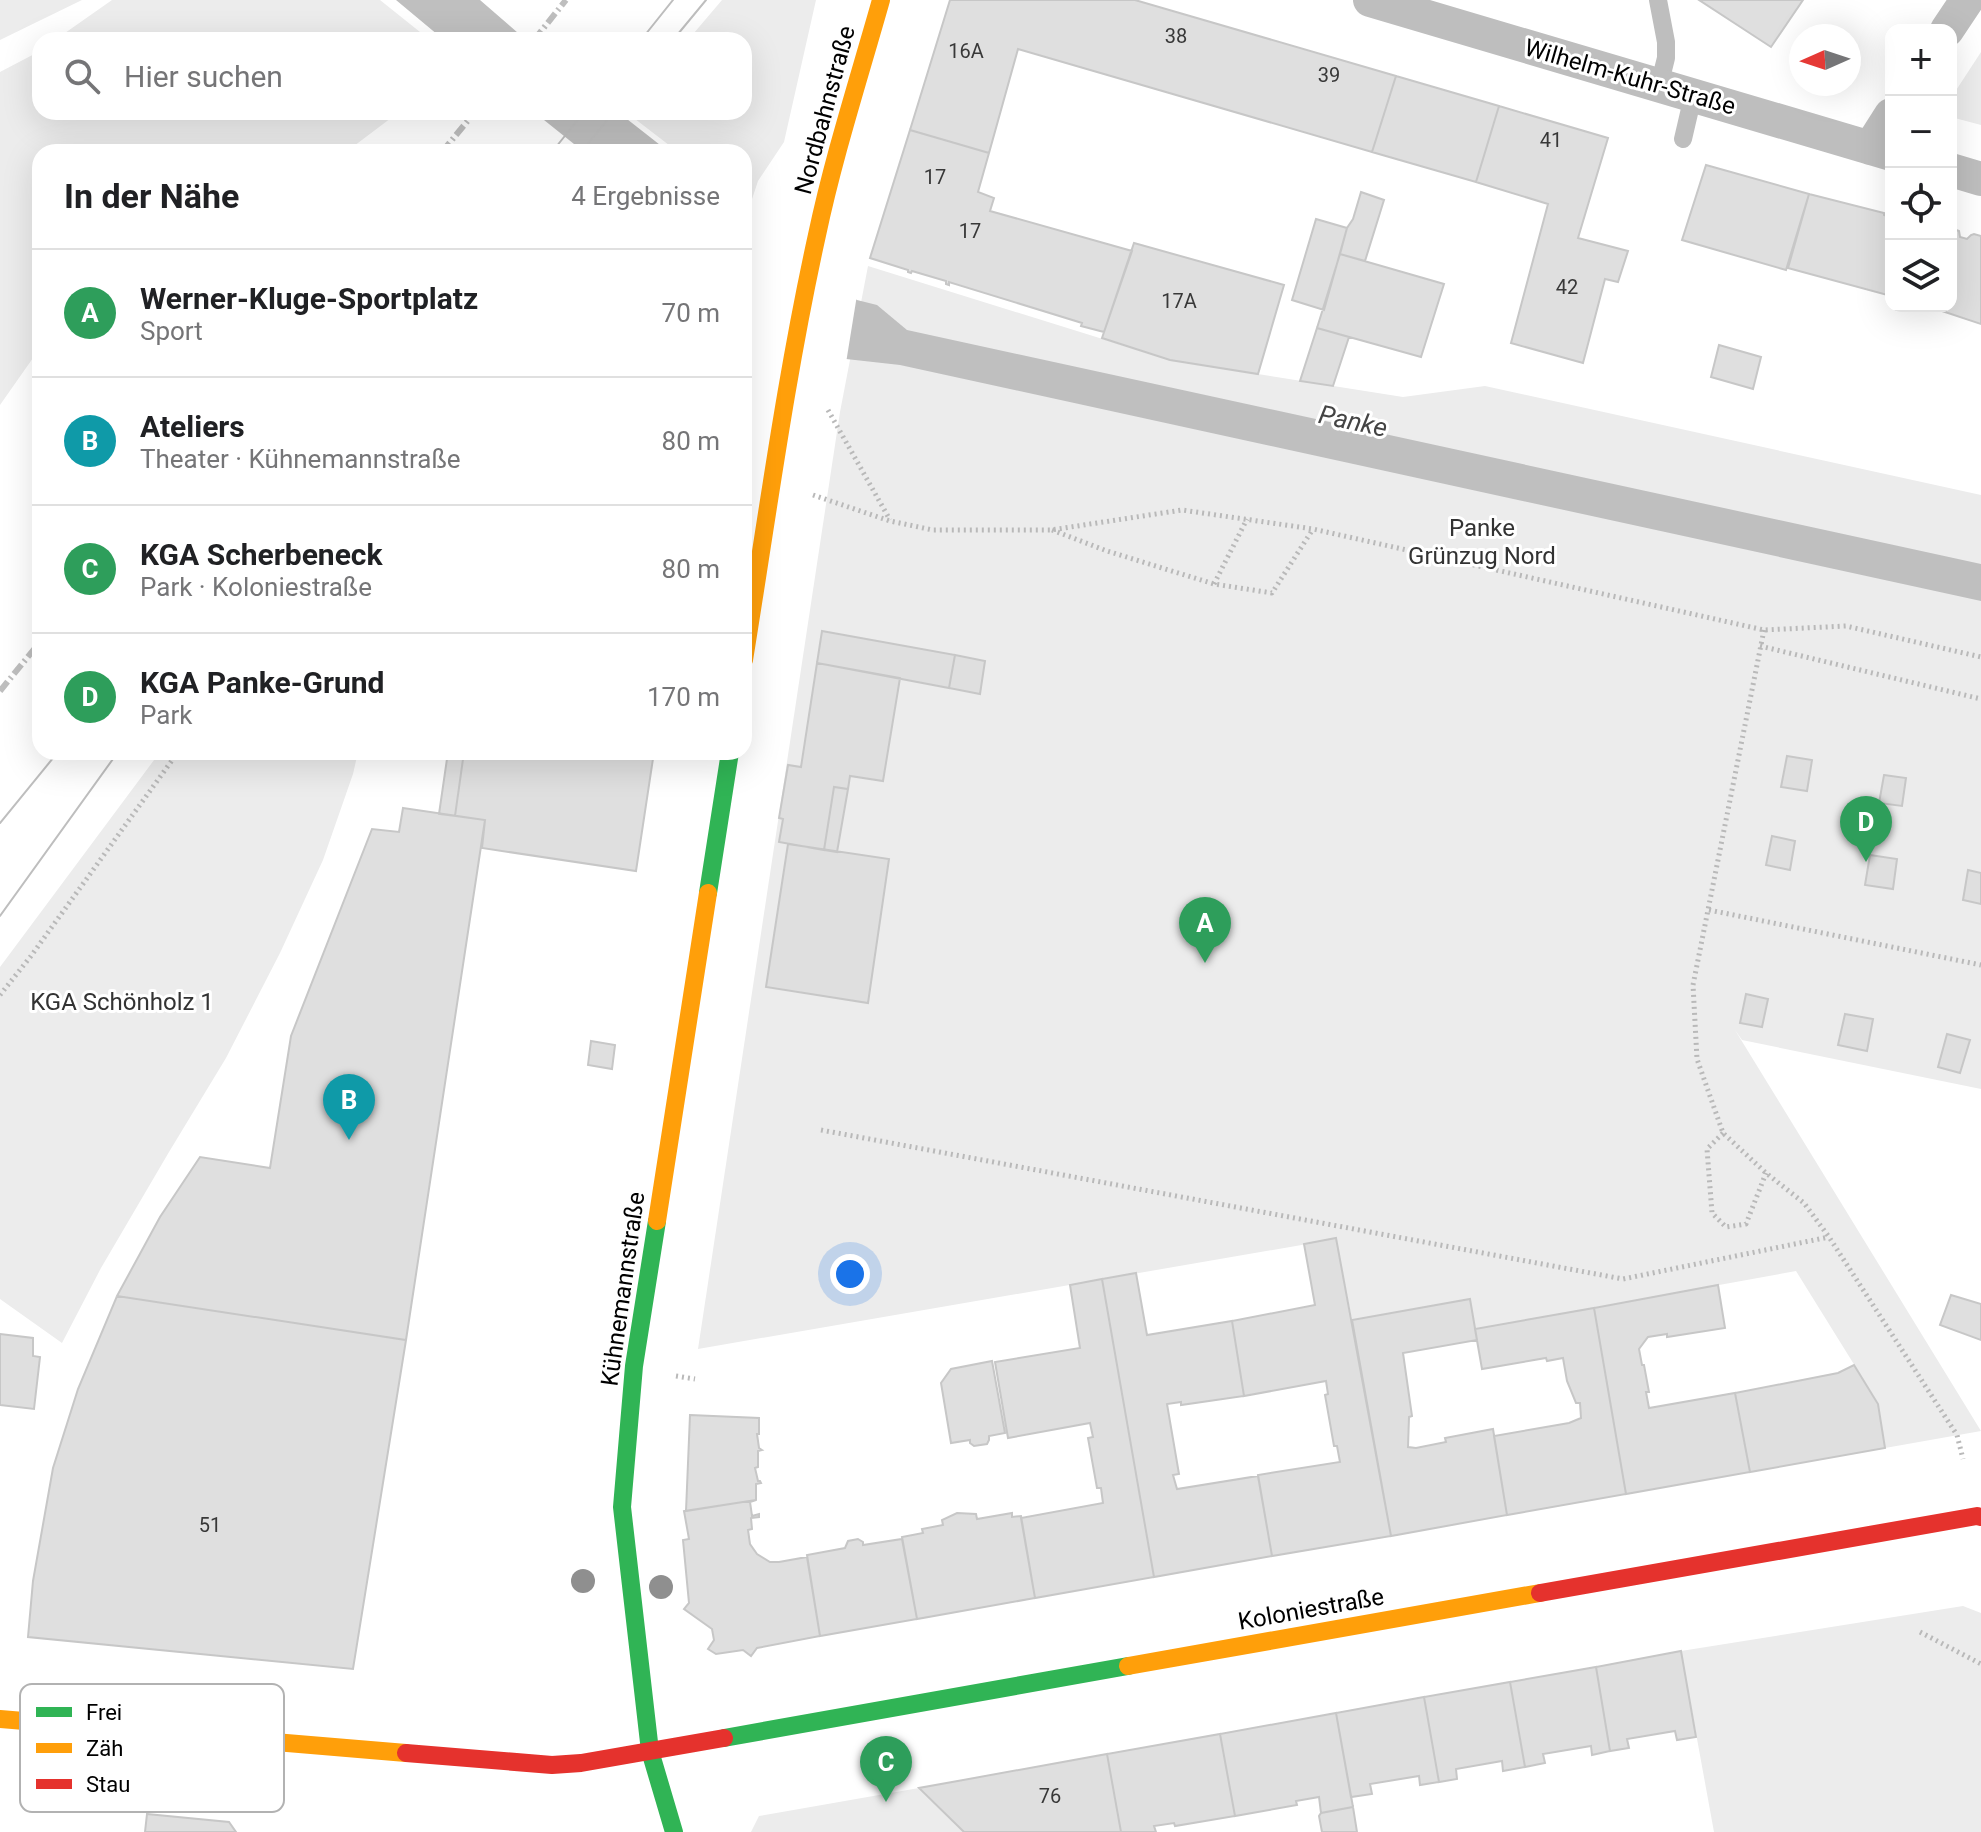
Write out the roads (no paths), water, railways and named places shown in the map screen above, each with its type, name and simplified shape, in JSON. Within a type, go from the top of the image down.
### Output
[{"type":"street","name":"Nordbahnstraße","points":[[752,610],[790,370],[817,233],[881,0]]},
{"type":"street","name":"Wilhelm-Kuhr-Straße","points":[[1370,0],[1880,151]]},
{"type":"street","points":[[1951,24],[1967,0]]},
{"type":"street","points":[[1957,172],[1981,179]]},
{"type":"street","name":"Kühnemannstraße","points":[[674,1832],[650,1751],[622,1507],[634,1366],[729,760]]},
{"type":"street","name":"Koloniestraße","points":[[284,1743],[552,1765],[581,1763],[1981,1517]]},
{"type":"street","name":"Koloniestraße","points":[[0,1719],[20,1721]]},
{"type":"lane","points":[[1658,0],[1666,35],[1666,58],[1659,86]]},
{"type":"lane","points":[[1683,139],[1693,96]]},
{"type":"tram line","points":[[647,32],[673,0]]},
{"type":"tram line","points":[[680,32],[706,0]]},
{"type":"tram line","points":[[558,144],[578,120]]},
{"type":"tram line","points":[[588,144],[607,120]]},
{"type":"tram line","points":[[0,823],[51,760]]},
{"type":"tram line","points":[[0,916],[112,760]]},
{"type":"railway","points":[[540,32],[566,0]]},
{"type":"railway","points":[[449,144],[468,120]]},
{"type":"railway","points":[[0,691],[32,652]]},
{"type":"place","name":"KGA Panke-Grund","points":[[1866,862]]},
{"type":"place","name":"Werner-Kluge-Sportplatz","points":[[1205,963]]},
{"type":"place","name":"Ateliers","points":[[349,1140]]},
{"type":"place","name":"KGA Scherbeneck","points":[[886,1802]]},
{"type":"water label","name":"Panke","points":[[1353,421]]},
{"type":"park label","name":"Panke Grünzug Nord","points":[[1482,542]]},
{"type":"park label","name":"KGA Schönholz 1","points":[[122,1002]]}]
